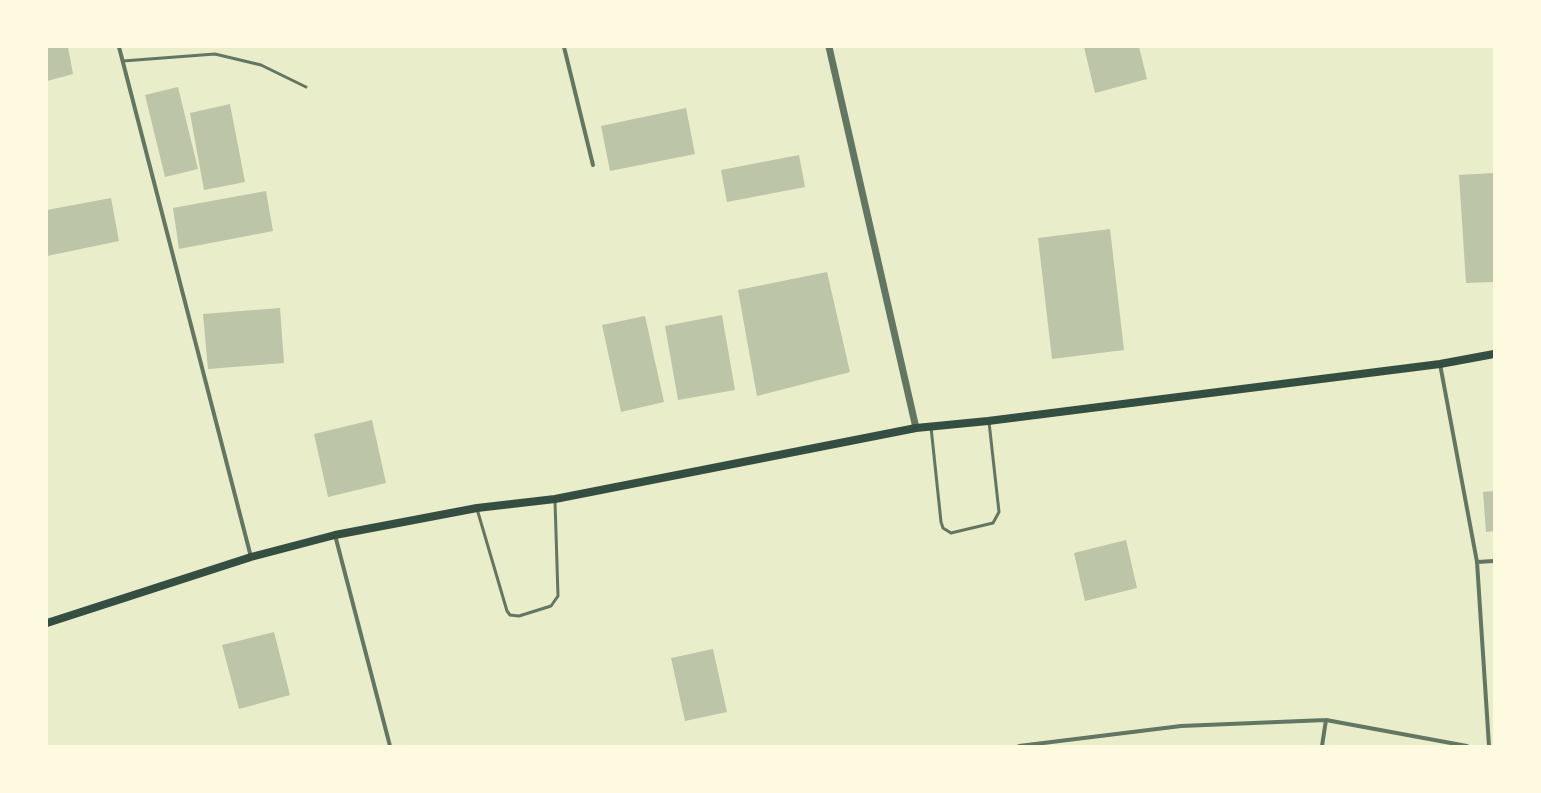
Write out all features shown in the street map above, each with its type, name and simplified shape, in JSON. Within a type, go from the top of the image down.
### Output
[{"type":"main road","points":[[47,623],[252,557],[335,536],[477,508],[555,499],[916,428],[988,421],[1440,364],[1494,354]]},
{"type":"street","points":[[119,47],[252,557]]},
{"type":"street","points":[[564,47],[593,165]]},
{"type":"street","points":[[830,47],[916,428]]},
{"type":"street","points":[[1440,364],[1477,562],[1489,746]]},
{"type":"street","points":[[335,536],[390,746]]},
{"type":"street","points":[[1477,562],[1494,561]]},
{"type":"street","points":[[1019,746],[1181,726],[1326,720],[1467,746]]},
{"type":"street","points":[[1322,746],[1326,720]]},
{"type":"lane","points":[[123,61],[215,54],[261,65],[306,87]]},
{"type":"lane","points":[[931,427],[941,522],[943,528],[951,533],[993,523],[999,512],[988,421]]},
{"type":"lane","points":[[477,508],[507,611],[510,615],[519,616],[552,606],[558,596],[555,499]]},
{"type":"building","points":[[47,47],[68,47],[73,74],[47,81]]},
{"type":"building","points":[[1084,47],[1139,47],[1147,79],[1095,93]]},
{"type":"building","points":[[178,87],[198,169],[165,177],[145,95]]},
{"type":"building","points":[[230,104],[245,182],[204,190],[190,113]]},
{"type":"building","points":[[686,108],[695,154],[610,171],[601,126]]},
{"type":"building","points":[[799,155],[805,187],[727,202],[721,170]]},
{"type":"building","points":[[1494,173],[1494,282],[1466,283],[1459,175]]},
{"type":"building","points":[[266,191],[273,231],[179,249],[173,208]]},
{"type":"building","points":[[111,198],[119,241],[47,256],[47,210]]},
{"type":"building","points":[[1110,229],[1124,350],[1052,359],[1038,238]]},
{"type":"building","points":[[827,272],[850,372],[757,396],[738,290]]},
{"type":"building","points":[[280,308],[284,363],[208,369],[203,314]]},
{"type":"building","points":[[722,315],[735,390],[678,400],[665,326]]},
{"type":"building","points":[[645,316],[664,402],[621,412],[602,325]]},
{"type":"building","points":[[372,420],[386,483],[328,497],[314,434]]},
{"type":"building","points":[[1494,491],[1494,531],[1486,532],[1483,492]]},
{"type":"building","points":[[1126,540],[1137,588],[1085,601],[1074,553]]},
{"type":"building","points":[[274,632],[290,695],[239,709],[222,645]]},
{"type":"building","points":[[713,649],[727,712],[685,721],[671,658]]}]
